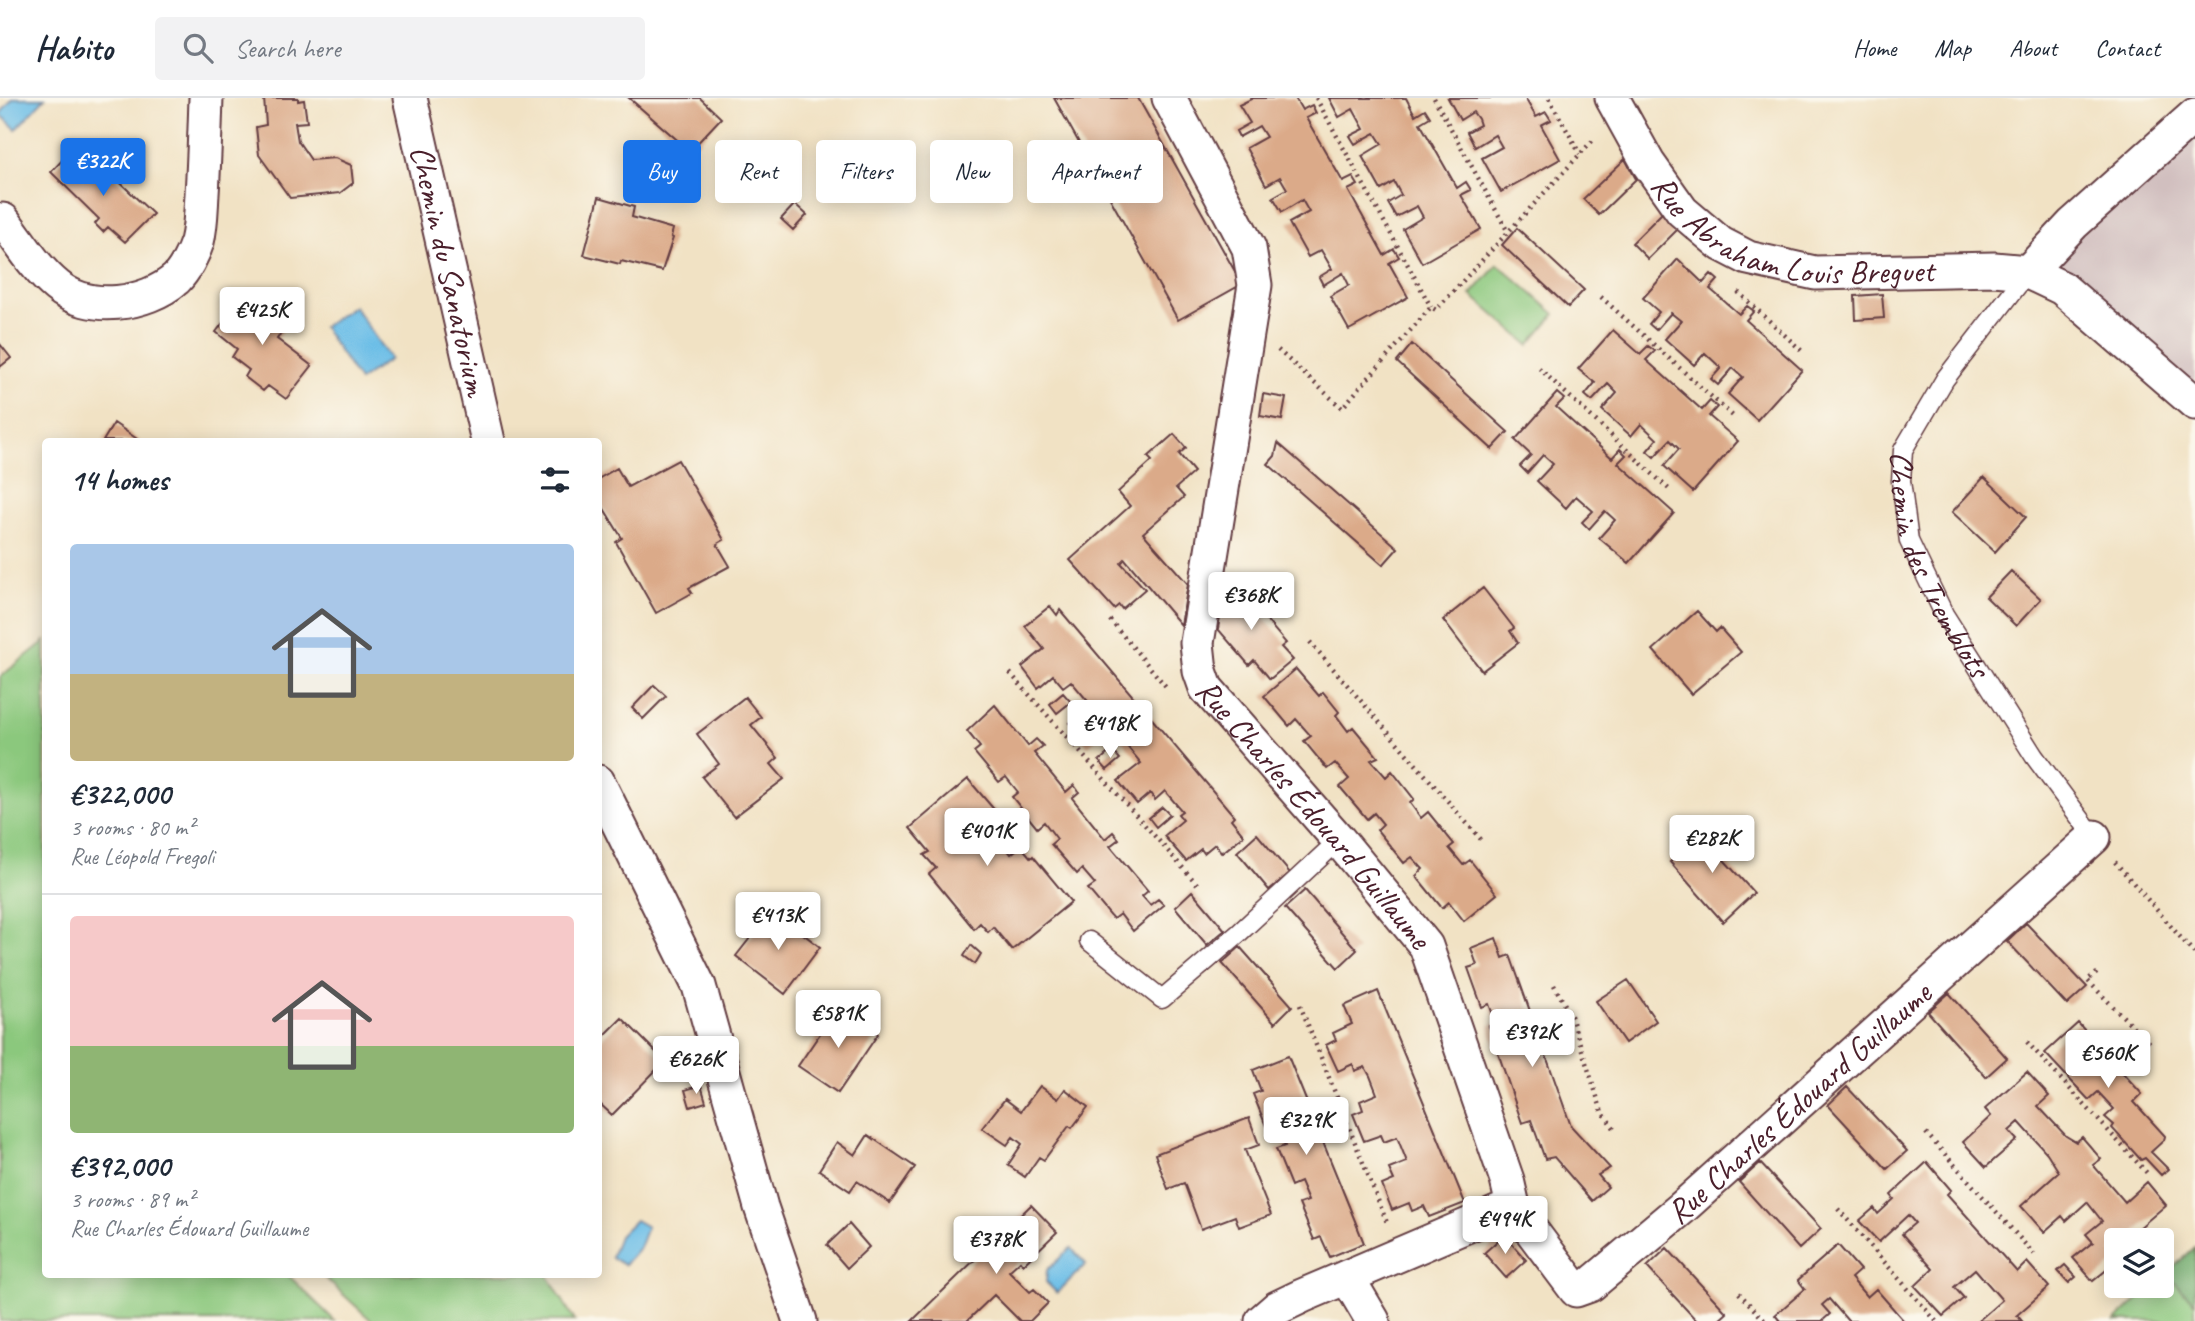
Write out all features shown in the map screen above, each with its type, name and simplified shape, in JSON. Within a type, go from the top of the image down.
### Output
[{"type":"street","points":[[3,220],[39,268],[58,288],[79,299],[104,303],[128,301],[165,287],[178,277],[197,241],[205,152],[206,98]]},
{"type":"street","name":"Chemin du Sanatorium","points":[[410,98],[487,438]]},
{"type":"street","name":"Rue Charles Édouard Guillaume","points":[[1169,98],[1249,248],[1255,285],[1197,643],[1200,671],[1206,688],[1339,840],[1426,946],[1507,1180],[1513,1206],[1576,1290],[1590,1285],[1682,1208],[2094,837]]},
{"type":"street","name":"Rue Abraham Louis Breguet","points":[[1616,105],[1648,163],[1682,212],[1721,244],[1754,259],[1815,272],[1972,269],[2028,272]]},
{"type":"street","name":"Chemin des Tremblots","points":[[2028,272],[2073,223],[2195,115]]},
{"type":"street","points":[[2028,272],[2062,288],[2195,403]]},
{"type":"street","points":[[602,790],[699,986],[761,1207],[800,1321]]},
{"type":"street","points":[[1262,1321],[1277,1308],[1513,1206]]},
{"type":"street","points":[[1347,1278],[1373,1321]]},
{"type":"lane","name":"Chemin des Tremblots","points":[[2028,272],[1945,379],[1903,450],[1901,481],[1909,541],[1944,614],[2034,756],[2094,837]]},
{"type":"lane","points":[[1089,941],[1162,999],[1249,925],[1339,840]]},
{"type":"path","points":[[1316,98],[1431,307],[1436,310],[1580,153],[1616,105]]},
{"type":"path","points":[[1434,98],[1508,232]]},
{"type":"path","points":[[1549,98],[1580,153]]},
{"type":"path","points":[[1754,259],[1735,289],[1802,351]]},
{"type":"path","points":[[1601,297],[1734,417]]},
{"type":"path","points":[[1277,349],[1342,408],[1431,307]]},
{"type":"path","points":[[1539,368],[1672,492]]},
{"type":"path","points":[[1310,642],[1484,843]]},
{"type":"path","points":[[1010,673],[1198,885]]},
{"type":"path","points":[[2094,837],[2195,954]]},
{"type":"path","points":[[2096,973],[2087,980],[2150,1044]]},
{"type":"path","points":[[1554,985],[1571,1016],[1602,1112],[1614,1128]]},
{"type":"path","points":[[1300,1005],[1400,1254]]},
{"type":"path","points":[[2027,1042],[2147,1173]]},
{"type":"path","points":[[1926,1133],[2034,1254]]},
{"type":"path","points":[[1838,1209],[1936,1321]]},
{"type":"path","points":[[1739,1293],[1765,1321]]},
{"type":"shaded area","points":[[2195,101],[2195,409],[2034,253]]},
{"type":"green space","points":[[1498,264],[1555,314],[1529,345],[1471,295]]},
{"type":"green space","points":[[42,643],[42,1278],[291,1278],[335,1321],[0,1321],[0,677]]},
{"type":"green space","points":[[2195,1247],[2195,1303],[2174,1282],[2174,1267]]},
{"type":"green space","points":[[325,1278],[549,1278],[575,1321],[372,1321]]},
{"type":"green space","points":[[2174,1282],[2195,1303],[2195,1321],[2115,1321],[2139,1298],[2174,1298]]},
{"type":"water","points":[[13,98],[45,98],[16,129],[0,114]]},
{"type":"water","points":[[354,306],[390,359],[359,381],[323,327]]},
{"type":"water","points":[[635,1220],[647,1227],[639,1248],[624,1265],[611,1257],[619,1236]]},
{"type":"water","points":[[1071,1248],[1086,1264],[1057,1293],[1046,1282],[1047,1270]]},
{"type":"building","points":[[264,98],[304,100],[307,122],[295,123],[298,141],[311,160],[335,158],[351,165],[353,183],[340,193],[290,198],[259,155],[256,127],[266,125]]},
{"type":"building","points":[[629,98],[700,98],[721,118],[700,140],[677,140]]},
{"type":"building","points":[[1054,98],[1138,98],[1161,140],[1077,140]]},
{"type":"building","points":[[1253,98],[1295,98],[1302,110],[1312,105],[1316,113],[1306,118],[1343,182],[1353,177],[1358,185],[1348,190],[1384,255],[1394,249],[1399,257],[1389,263],[1408,297],[1349,330],[1330,296],[1349,285],[1343,273],[1323,285],[1319,277],[1332,269],[1321,250],[1308,257],[1289,223],[1309,212],[1302,200],[1282,212],[1273,197],[1287,189],[1280,177],[1266,185],[1246,148],[1266,137],[1259,126],[1239,137],[1236,131],[1250,123],[1239,105]]},
{"type":"building","points":[[1329,98],[1406,98],[1415,115],[1425,109],[1430,117],[1420,123],[1457,188],[1466,182],[1471,190],[1461,195],[1481,229],[1422,263],[1403,229],[1423,217],[1417,206],[1396,217],[1388,203],[1401,195],[1394,182],[1381,190],[1362,156],[1382,144],[1375,133],[1355,144],[1350,136],[1364,129],[1353,109],[1339,117]]},
{"type":"building","points":[[1448,98],[1525,98],[1536,117],[1546,112],[1551,120],[1541,125],[1560,159],[1501,192],[1482,158],[1502,147],[1495,135],[1475,147],[1467,132],[1480,125],[1478,119],[1473,112],[1460,120]]},
{"type":"building","points":[[1163,143],[1242,284],[1178,320],[1113,203],[1163,203]]},
{"type":"building","points":[[70,152],[98,178],[106,169],[153,214],[125,242],[108,227],[103,232],[95,224],[99,219],[51,172]]},
{"type":"building","points":[[1625,159],[1636,179],[1599,215],[1583,199]]},
{"type":"building","points":[[599,197],[634,207],[632,217],[673,229],[673,238],[662,271],[584,255]]},
{"type":"building","points":[[795,204],[807,215],[793,230],[781,219]]},
{"type":"building","points":[[1662,213],[1678,229],[1648,259],[1632,243]]},
{"type":"building","points":[[1517,228],[1584,290],[1568,307],[1502,245]]},
{"type":"building","points":[[1678,259],[1703,283],[1711,274],[1718,280],[1710,289],[1739,314],[1747,306],[1754,311],[1746,320],[1802,370],[1757,420],[1728,394],[1743,377],[1733,368],[1718,385],[1711,379],[1721,368],[1705,353],[1694,365],[1665,339],[1681,321],[1671,313],[1656,330],[1649,324],[1659,312],[1643,298]]},
{"type":"building","points":[[248,290],[271,308],[265,316],[283,330],[277,339],[312,366],[286,399],[268,386],[263,391],[245,377],[249,370],[232,357],[237,349],[216,332]]},
{"type":"building","points":[[1882,294],[1884,318],[1856,320],[1855,296]]},
{"type":"building","points":[[1613,330],[1640,354],[1648,346],[1655,351],[1646,360],[1702,410],[1710,401],[1717,407],[1709,416],[1738,441],[1693,492],[1664,466],[1679,449],[1670,440],[1654,457],[1647,451],[1657,439],[1641,424],[1631,436],[1602,410],[1617,393],[1608,384],[1592,401],[1585,395],[1595,383],[1578,369]]},
{"type":"building","points":[[0,344],[11,358],[0,367]]},
{"type":"building","points":[[1412,344],[1508,432],[1492,449],[1397,362]]},
{"type":"building","points":[[1557,393],[1564,399],[1556,407],[1612,458],[1620,449],[1626,455],[1618,463],[1674,513],[1629,563],[1599,538],[1615,520],[1605,511],[1589,529],[1582,522],[1593,511],[1576,496],[1566,508],[1537,481],[1553,464],[1543,455],[1527,473],[1520,466],[1531,455],[1515,440]]},
{"type":"building","points":[[1263,394],[1286,398],[1282,420],[1260,416]]},
{"type":"building","points":[[114,423],[136,438],[105,438]]},
{"type":"building","points":[[1174,434],[1186,448],[1179,454],[1194,472],[1176,488],[1184,497],[1143,533],[1188,584],[1181,625],[1125,559],[1121,563],[1145,589],[1122,609],[1119,605],[1114,609],[1070,560],[1130,506],[1118,492],[1152,461],[1148,457]]},
{"type":"building","points":[[1278,443],[1398,548],[1383,565],[1268,464],[1275,456]]},
{"type":"building","points":[[678,460],[724,540],[717,544],[730,566],[689,588],[692,593],[656,613],[616,542],[622,538],[602,506],[602,477],[617,468],[628,487]]},
{"type":"building","points":[[1984,477],[2026,517],[1995,552],[1952,512]]},
{"type":"building","points":[[2011,571],[2041,599],[2016,626],[1986,597]]},
{"type":"building","points":[[1227,574],[1286,643],[1281,647],[1293,660],[1270,679],[1254,660],[1249,665],[1218,629]]},
{"type":"building","points":[[1483,588],[1514,628],[1510,631],[1518,643],[1482,671],[1443,620]]},
{"type":"building","points":[[1050,606],[1057,615],[1060,610],[1234,816],[1231,819],[1244,835],[1222,853],[1215,844],[1204,853],[1201,849],[1186,861],[1164,836],[1183,820],[1178,814],[1182,811],[1165,791],[1155,800],[1150,793],[1137,804],[1118,781],[1141,763],[1116,733],[1106,741],[1102,735],[1088,746],[1070,723],[1091,705],[1071,681],[1063,687],[1053,675],[1038,688],[1022,667],[1044,649],[1025,626]]},
{"type":"building","points":[[1697,611],[1716,632],[1720,628],[1741,652],[1691,694],[1653,650]]},
{"type":"building","points":[[1296,669],[1319,696],[1323,692],[1339,712],[1336,715],[1348,731],[1353,727],[1378,757],[1371,760],[1386,777],[1392,771],[1414,799],[1410,803],[1421,818],[1428,812],[1454,844],[1449,848],[1463,865],[1470,860],[1497,894],[1464,921],[1449,902],[1442,908],[1416,876],[1423,869],[1412,857],[1404,863],[1377,830],[1383,824],[1374,813],[1367,819],[1340,787],[1349,779],[1335,763],[1327,769],[1304,741],[1311,736],[1296,719],[1289,726],[1264,696]]},
{"type":"building","points":[[654,685],[666,696],[643,719],[632,708]]},
{"type":"building","points":[[1063,693],[1071,702],[1057,713],[1050,704]]},
{"type":"building","points":[[745,697],[761,717],[751,725],[778,758],[771,764],[784,779],[734,817],[702,777],[719,764],[697,734]]},
{"type":"building","points":[[995,705],[1028,746],[1036,739],[1043,746],[1034,753],[1066,792],[1074,785],[1079,792],[1072,798],[1105,839],[1113,832],[1119,839],[1110,846],[1148,891],[1142,896],[1150,905],[1158,899],[1164,905],[1133,931],[1120,914],[1113,919],[1088,889],[1095,884],[1082,869],[1077,874],[1051,844],[1057,839],[1044,822],[1037,828],[1012,797],[1018,792],[1006,777],[999,782],[974,752],[980,747],[967,731]]},
{"type":"building","points":[[1112,750],[1120,759],[1107,770],[1099,761]]},
{"type":"building","points":[[968,779],[1015,834],[1003,844],[1011,854],[1021,846],[1031,858],[1033,856],[1071,902],[1012,950],[993,927],[988,932],[980,923],[974,929],[929,874],[936,868],[924,855],[930,852],[910,828]]},
{"type":"building","points":[[1162,807],[1170,815],[1156,827],[1149,818]]},
{"type":"building","points":[[1708,827],[1722,843],[1715,850],[1754,893],[1723,922],[1670,862]]},
{"type":"building","points":[[1257,834],[1290,873],[1269,890],[1237,852]]},
{"type":"building","points":[[1305,890],[1357,950],[1338,968],[1285,908]]},
{"type":"building","points":[[1192,891],[1225,930],[1207,945],[1175,907]]},
{"type":"building","points":[[772,910],[820,947],[785,994],[736,956]]},
{"type":"building","points":[[2026,923],[2087,987],[2067,1005],[2007,941]]},
{"type":"building","points":[[1496,938],[1503,958],[1510,955],[1571,1126],[1610,1168],[1598,1175],[1608,1187],[1592,1201],[1554,1157],[1545,1159],[1531,1120],[1522,1123],[1489,1026],[1496,1023],[1489,1004],[1482,1007],[1468,968],[1477,965],[1471,948]]},
{"type":"building","points":[[971,945],[981,954],[975,964],[964,956]]},
{"type":"building","points":[[1240,947],[1292,1006],[1275,1023],[1222,963]]},
{"type":"building","points":[[1628,980],[1656,1021],[1625,1043],[1596,1001]]},
{"type":"building","points":[[1378,991],[1465,1203],[1429,1217],[1424,1206],[1412,1211],[1409,1203],[1392,1210],[1382,1185],[1394,1180],[1389,1169],[1407,1162],[1397,1137],[1384,1142],[1381,1135],[1364,1141],[1353,1114],[1363,1110],[1360,1101],[1377,1094],[1370,1076],[1365,1067],[1355,1071],[1353,1064],[1338,1071],[1326,1045],[1336,1040],[1333,1033],[1352,1024],[1344,1006]]},
{"type":"building","points":[[1949,993],[2007,1058],[1986,1077],[1928,1012]]},
{"type":"building","points":[[838,1007],[878,1034],[838,1093],[798,1066]]},
{"type":"building","points":[[622,1018],[665,1061],[612,1115],[602,1106],[602,1038]]},
{"type":"building","points":[[2078,1023],[2095,1042],[2107,1031],[2112,1037],[2100,1048],[2142,1094],[2134,1102],[2165,1136],[2151,1152],[2168,1169],[2161,1175],[2145,1158],[2141,1160],[2112,1128],[2114,1125],[2105,1117],[2114,1109],[2098,1092],[2089,1100],[2045,1053]]},
{"type":"building","points":[[1288,1056],[1364,1243],[1330,1257],[1321,1237],[1314,1240],[1299,1204],[1308,1201],[1300,1182],[1291,1186],[1276,1149],[1285,1146],[1277,1127],[1268,1131],[1253,1094],[1261,1091],[1253,1070]]},
{"type":"building","points":[[2027,1072],[2049,1096],[2038,1106],[2066,1136],[2076,1142],[2082,1137],[2101,1159],[2093,1165],[2125,1202],[2147,1182],[2166,1205],[2139,1228],[2104,1228],[2104,1272],[2093,1281],[2073,1258],[2093,1242],[2086,1234],[2102,1221],[2087,1202],[2066,1221],[2062,1216],[2044,1232],[2021,1206],[2059,1172],[2047,1153],[2019,1122],[2009,1131],[2017,1140],[1986,1167],[1963,1142],[1991,1116],[1985,1109]]},
{"type":"building","points":[[701,1085],[706,1102],[690,1107],[685,1090]]},
{"type":"building","points":[[1040,1086],[1058,1099],[1065,1089],[1088,1107],[1072,1128],[1069,1126],[1044,1160],[1039,1157],[1025,1177],[1008,1165],[1022,1144],[1013,1137],[1007,1145],[982,1128],[1005,1099],[1021,1111]]},
{"type":"building","points":[[1847,1087],[1907,1151],[1887,1169],[1828,1105]]},
{"type":"building","points":[[1249,1118],[1259,1145],[1245,1150],[1271,1215],[1239,1227],[1235,1216],[1201,1229],[1184,1183],[1168,1189],[1155,1154]]},
{"type":"building","points":[[868,1135],[915,1167],[890,1203],[857,1181],[850,1191],[819,1170],[837,1142],[855,1155]]},
{"type":"building","points":[[1927,1162],[1951,1190],[1947,1194],[2017,1272],[2027,1262],[2049,1287],[2017,1315],[2022,1321],[1978,1321],[2002,1300],[1975,1269],[1954,1287],[1964,1298],[1943,1316],[1915,1286],[1933,1269],[1902,1234],[1915,1223],[1908,1215],[1879,1242],[1859,1221],[1874,1208],[1878,1214],[1894,1199],[1891,1195]]},
{"type":"building","points":[[1760,1163],[1821,1229],[1799,1249],[1739,1182]]},
{"type":"building","points":[[1031,1205],[1057,1232],[1023,1265],[1020,1261],[1009,1271],[1030,1292],[1034,1289],[1048,1303],[1030,1321],[1020,1321],[994,1295],[967,1321],[912,1321]]},
{"type":"building","points":[[849,1224],[869,1247],[847,1268],[827,1245]]},
{"type":"building","points":[[1504,1235],[1526,1260],[1506,1278],[1484,1253]]},
{"type":"building","points":[[1838,1245],[1860,1270],[1851,1278],[1867,1297],[1876,1289],[1904,1321],[1848,1321],[1829,1299],[1822,1305],[1830,1314],[1822,1321],[1780,1321],[1775,1315],[1805,1289],[1798,1280]]},
{"type":"building","points":[[1667,1248],[1727,1313],[1718,1321],[1697,1321],[1647,1267]]},
{"type":"building","points":[[2065,1265],[2076,1277],[2069,1283],[2058,1271]]}]
